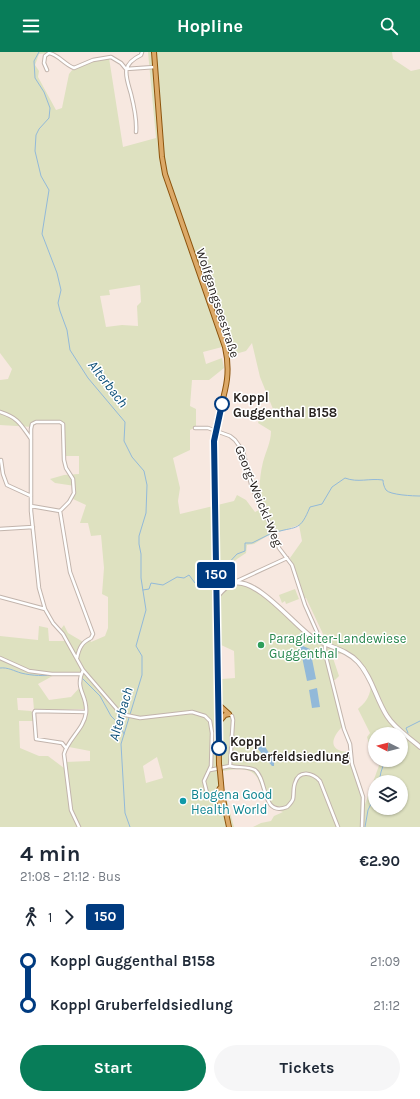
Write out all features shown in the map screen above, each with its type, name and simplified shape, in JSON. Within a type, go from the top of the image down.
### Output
[{"type":"main road","name":"Wolfgangseestraße","points":[[154,52],[162,157],[165,174],[225,347],[228,361],[227,385],[215,430],[216,598],[220,772],[224,805],[229,827]]},
{"type":"main road","points":[[216,571],[224,579],[234,583],[244,583],[252,587],[314,639],[349,654],[355,659],[365,671],[392,723],[420,747]]},
{"type":"main road","points":[[216,598],[226,588],[234,583]]},
{"type":"main road","points":[[218,705],[229,714],[225,715],[219,722]]},
{"type":"main road","points":[[221,786],[218,794],[214,798],[224,805]]},
{"type":"street","points":[[136,132],[136,123],[131,96],[126,80],[126,69],[131,59],[141,55],[142,52]]},
{"type":"street","points":[[47,70],[44,63],[45,56],[48,53],[55,55],[67,65],[74,68],[93,60],[111,57],[121,63],[126,69]]},
{"type":"street","points":[[126,69],[155,67]]},
{"type":"street","points":[[0,412],[18,420],[31,439]]},
{"type":"street","points":[[60,511],[71,500],[74,489],[73,479],[66,468],[64,460],[63,424],[60,422],[36,422],[32,424],[31,439],[31,506],[39,588],[45,609],[53,623],[62,634],[69,648],[77,658],[83,670],[121,714],[134,717],[192,712],[205,716],[210,720],[212,733],[210,770],[205,776],[204,781],[208,797],[214,798]]},
{"type":"street","points":[[195,428],[215,430]]},
{"type":"street","name":"Georg-Weickl-Weg","points":[[215,430],[235,440],[243,451],[260,506],[274,532],[279,548],[292,565],[305,605],[317,632],[314,639]]},
{"type":"street","points":[[1,460],[2,474],[7,485],[31,496]]},
{"type":"street","points":[[31,506],[60,511]]},
{"type":"street","points":[[60,511],[70,572],[93,630],[92,638],[85,641],[80,646],[77,658]]},
{"type":"street","points":[[0,529],[33,527]]},
{"type":"street","points":[[234,583],[287,558]]},
{"type":"street","points":[[0,597],[45,609]]},
{"type":"street","points":[[325,644],[324,647],[344,729],[350,744],[352,764],[363,797],[362,827]]},
{"type":"street","points":[[0,658],[29,671],[52,674],[81,674]]},
{"type":"street","points":[[80,827],[71,810],[64,754],[66,748],[76,735],[86,712],[86,703],[79,687],[83,670]]},
{"type":"street","points":[[66,748],[62,744],[36,739],[35,711],[86,712]]},
{"type":"street","points":[[229,714],[232,716],[233,720],[230,766]]},
{"type":"street","points":[[210,770],[230,766],[251,768],[256,771],[268,800],[273,807],[278,809],[287,807],[293,800],[295,782],[300,775],[308,773],[315,775],[320,781],[338,827]]},
{"type":"green space","points":[[0,52],[61,52],[39,54],[35,65],[39,71],[38,77],[56,110],[62,108],[69,74],[73,69],[96,60],[109,58],[123,147],[156,138],[148,52],[392,52],[393,59],[411,71],[420,69],[420,827],[253,827],[261,823],[271,821],[274,816],[283,812],[272,807],[266,799],[256,776],[250,771],[240,769],[223,771],[224,789],[234,827],[0,827],[0,636],[38,640],[39,626],[48,628],[49,641],[68,641],[61,629],[64,625],[68,633],[85,643],[105,636],[108,628],[108,597],[102,594],[104,568],[101,535],[91,536],[88,523],[80,523],[86,505],[73,499],[75,486],[55,483],[50,479],[64,475],[79,474],[79,456],[65,456],[65,427],[59,422],[36,423],[33,427],[0,425],[0,380],[8,379],[12,369],[0,353]],"holes":[[[140,285],[141,302],[137,306],[138,326],[122,325],[106,327],[100,296],[110,295],[109,290]],[[252,343],[260,377],[273,409],[261,415],[258,423],[271,431],[261,474],[261,509],[255,512],[246,500],[237,495],[234,501],[180,514],[178,501],[180,488],[173,458],[190,450],[190,430],[196,427],[196,409],[190,406],[192,380],[209,380],[224,368],[222,358],[206,364],[203,352],[226,346],[228,356],[246,351]],[[299,525],[302,541],[290,558],[302,598],[306,598],[323,634],[325,642],[306,630],[254,587],[223,572],[246,553],[247,545],[254,544],[267,536]],[[221,645],[234,651],[235,678],[222,679],[216,677],[215,657]],[[58,673],[80,673],[81,686],[71,697],[49,700],[38,684]],[[17,698],[33,698],[34,710],[88,709],[87,717],[69,747],[90,751],[90,761],[65,762],[64,768],[48,756],[39,756],[20,748],[19,721],[34,721],[33,713],[31,711],[18,710]],[[157,757],[163,778],[146,783],[143,766]]]},
{"type":"green space","points":[[295,589],[299,599],[286,604],[285,601],[282,603],[279,595]]},
{"type":"water","points":[[303,646],[310,649],[316,679],[307,681],[300,647]]},
{"type":"water","points":[[317,688],[320,707],[312,708],[309,690]]},
{"type":"water","points":[[261,744],[264,745],[274,761],[274,766],[272,766],[258,749]]},
{"type":"waterway","name":"Alterbach","points":[[39,52],[34,61],[35,78],[44,92],[50,108],[49,118],[39,129],[36,135],[35,151],[41,176],[49,190],[42,234],[57,273],[61,290],[58,303],[67,330],[70,350],[88,378],[125,422],[124,441],[132,457],[144,471],[147,485],[146,513],[139,536],[141,578],[146,610],[136,646],[142,656],[142,675],[121,744],[125,813],[130,827]]},
{"type":"waterway","points":[[241,395],[257,400],[268,398]]},
{"type":"waterway","points":[[276,532],[294,528],[301,524],[310,507],[322,504],[332,487],[345,478],[354,480],[383,480],[383,484],[388,492],[402,495],[420,496]]},
{"type":"waterway","points":[[223,569],[237,554],[245,551],[245,543],[252,543],[272,533]]},
{"type":"waterway","points":[[143,590],[149,589],[151,583],[163,585],[177,577],[184,578],[189,575],[195,583],[204,581],[209,570]]},
{"type":"waterway","points":[[0,668],[30,675],[56,675]]},
{"type":"waterway","points":[[82,678],[100,696],[111,716],[120,725],[124,734]]},
{"type":"waterway","points":[[408,727],[420,721]]},
{"type":"waterway","points":[[380,775],[383,767]]},
{"type":"waterway","points":[[365,827],[368,810]]},
{"type":"bus line","name":"150","points":[[219,748],[214,441],[215,430],[222,404]]},
{"type":"place","name":"Koppl Guggenthal B158","points":[[222,404]]},
{"type":"place","name":"Paragleiter-Landewiese Guggenthal","points":[[261,645]]},
{"type":"place","name":"Koppl Gruberfeldsiedlung","points":[[219,748]]},
{"type":"place","name":"Biogena Good Health World","points":[[183,801]]}]
